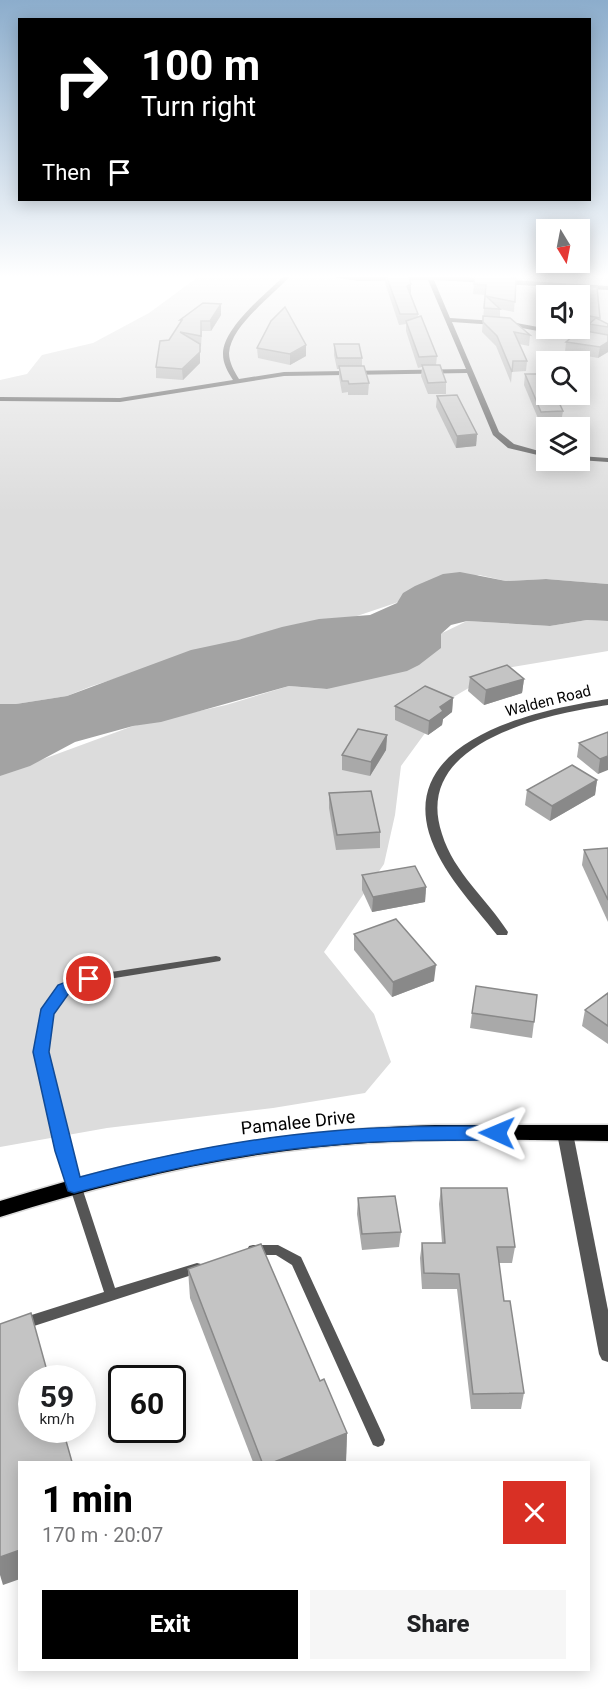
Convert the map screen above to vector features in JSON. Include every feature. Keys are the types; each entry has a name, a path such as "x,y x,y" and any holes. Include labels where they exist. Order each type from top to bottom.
{"main road":[{"name":"Pamalee Drive","path":"0,1209 74,1186 160,1164 256,1146 332,1138 428,1132 608,1134"}],"street":[{"path":"227,354 226,359 237,381"},
{"path":"462,354 500,439 511,446 536,452"},
{"path":"0,399 120,400 284,374 469,370"},
{"path":"590,459 608,460"},
{"name":"Walden Road","path":"502,932 459,878 438,840 431,813 435,787 454,758 485,735 521,721 608,702"},
{"path":"565,1133 608,1353"}],"lane":[{"path":"111,1295 74,1186 41,1052 46,1013 63,989 89,979 216,959"},
{"path":"239,1254 264,1249 278,1250 297,1262 378,1440"},
{"path":"0,1331 207,1264"}],"shaded area":[{"path":"47,354 536,354 536,405 590,405 590,354 608,354 608,584 546,579 506,581 479,575 354,617 238,640 67,696 16,704 0,704 0,380 27,374 42,355"},
{"path":"460,572 506,581 546,579 608,584 608,621 587,620 550,626 467,621 451,625 441,634 441,648 407,671 327,689 289,686 161,722 133,726 75,742 30,766 0,776 0,704 16,704 67,696 191,650 238,640 282,627 319,619 370,615 397,603 403,593 415,586 443,574"},
{"path":"587,620 608,621 608,651 501,669 450,699 401,766 395,815 384,864 324,952 374,1014 391,1062 365,1093 273,1108 107,1128 0,1147 0,775 133,726 226,705 289,686 327,689 467,621 550,626"}],"building":[{"path":"158,354 198,354 182,369 156,367"},
{"path":"336,354 361,354 362,358 337,358"},
{"path":"418,354 436,354 437,356 419,357"},
{"path":"504,354 524,354 527,361 513,361 512,372"},
{"path":"422,365 440,365 446,382 428,383"},
{"path":"339,366 364,366 369,383 349,384 348,381 342,381"},
{"path":"525,374 536,374 536,400"},
{"path":"457,395 477,434 457,436 437,396"},
{"path":"538,405 560,405 563,411 541,412"},
{"path":"507,665 524,679 486,690 470,677"},
{"path":"425,686 453,698 440,707 443,711 429,721 395,706"},
{"path":"358,729 387,735 371,762 342,755"},
{"path":"608,732 608,756 600,759 579,743"},
{"path":"572,765 597,780 552,806 527,790"},
{"path":"371,791 380,832 337,835 329,793"},
{"path":"608,848 608,900 584,850"},
{"path":"415,866 426,887 373,897 362,875"},
{"path":"396,919 436,965 393,982 354,934"},
{"path":"476,986 537,995 534,1022 472,1013"},
{"path":"608,993 608,1026 585,1010"},
{"path":"441,1188 507,1188 515,1247 497,1247 504,1301 510,1301 524,1393 473,1394 459,1274 424,1273 422,1243 445,1243"},
{"path":"395,1196 401,1232 362,1234 358,1198"},
{"path":"261,1244 320,1381 324,1379 347,1433 277,1461 262,1461 188,1269"},
{"path":"31,1313 45,1365 18,1365 18,1443 67,1443 72,1461 18,1461 18,1551 0,1557 0,1324"}],"route":[{"path":"89,979 63,989 46,1013 41,1052 74,1186 160,1164 256,1146 404,1133 497,1133"}]}
